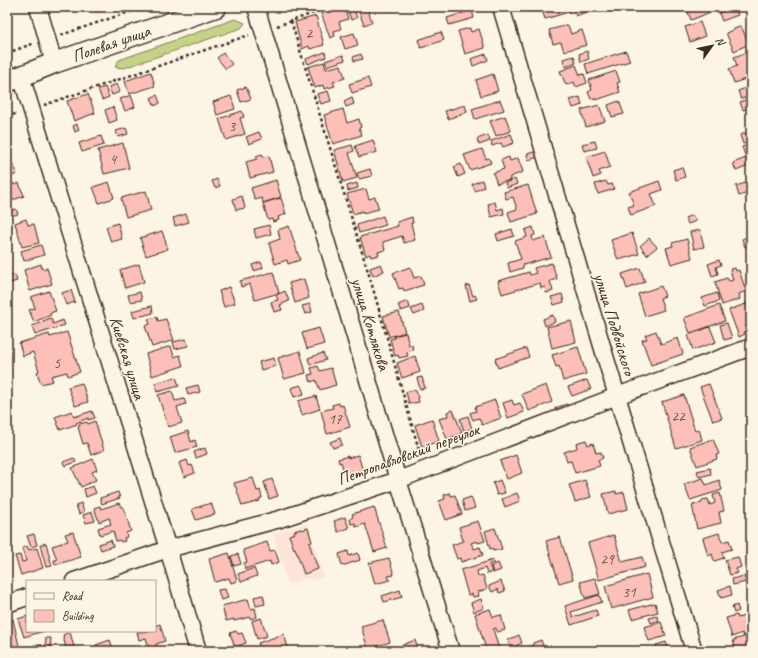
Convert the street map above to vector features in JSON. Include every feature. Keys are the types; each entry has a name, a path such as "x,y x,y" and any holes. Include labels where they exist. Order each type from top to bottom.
{"street":[{"path":"38,7 54,63"},
{"name":"Полевая улица","path":"14,79 54,63 216,7"},
{"name":"улица Котлякова","path":"256,7 451,651"},
{"name":"улица Подвойского","path":"501,7 694,651"},
{"name":"Киевская улица","path":"14,79 30,109 168,549 198,651"},
{"name":"Петропавловский переулок","path":"77,580 168,549 280,519 398,480 617,396 751,347"},
{"path":"7,604 26,597"}],"path":[{"path":"56,36 144,7"},
{"path":"7,117 330,7"},
{"path":"291,21 370,278 425,469"},
{"path":"7,53 35,43"}],"shaded area":[{"path":"90,7 122,7 94,16"},
{"path":"307,523 324,576 314,580 306,579 288,584 273,534"}],"green space":[{"path":"235,19 245,23 241,28 124,68 115,67 119,60"}],"building":[{"path":"338,7 344,7 348,19 339,22 341,29 334,31 335,36 330,38 321,13"},
{"path":"347,7 353,7 357,18 351,20"},
{"path":"357,7 377,7 368,10 372,22 364,25"},
{"path":"541,7 567,7 569,12 545,19"},
{"path":"572,7 590,7 591,10 576,16"},
{"path":"686,7 709,7 711,12 691,20"},
{"path":"734,7 738,15 722,21 719,13"},
{"path":"472,10 474,18 449,25 447,18"},
{"path":"316,16 324,45 310,49 309,46 302,49 295,22"},
{"path":"700,22 705,36 690,42 685,27"},
{"path":"568,25 571,34 582,30 587,45 564,51 561,42 553,44 549,30"},
{"path":"741,26 749,44 734,51 726,33"},
{"path":"470,28 471,32 479,29 485,48 465,54 458,31"},
{"path":"441,32 444,40 421,48 418,40"},
{"path":"354,33 358,45 345,49 341,37"},
{"path":"587,51 589,59 581,62 579,54"},
{"path":"626,51 630,61 588,74 585,64"},
{"path":"751,51 751,77 734,83 729,69 737,66 734,57"},
{"path":"325,52 326,57 308,64 306,59"},
{"path":"223,53 232,64 226,69 217,58"},
{"path":"361,54 363,59 354,61 353,57"},
{"path":"486,54 488,60 473,66 471,59"},
{"path":"343,55 345,60 327,66 325,61"},
{"path":"574,56 576,63 565,67 563,59"},
{"path":"324,62 326,69 341,65 345,78 333,82 335,86 324,89 323,85 315,88 308,67"},
{"path":"576,65 580,75 584,74 587,83 576,87 574,82 566,85 560,71"},
{"path":"616,71 620,82 617,83 620,92 596,100 595,98 591,99 588,92 592,90 589,80"},
{"path":"151,72 155,86 129,94 125,81"},
{"path":"493,74 498,91 481,96 476,80"},
{"path":"368,78 371,87 352,93 349,84"},
{"path":"117,84 120,92 112,95 109,87"},
{"path":"751,86 751,96 741,99 738,91"},
{"path":"105,87 109,97 102,100 98,89"},
{"path":"246,87 251,99 241,102 237,90"},
{"path":"328,91 331,101 321,104 317,94"},
{"path":"88,94 95,113 74,121 67,101"},
{"path":"131,95 135,107 125,111 120,99"},
{"path":"157,95 160,103 155,106 151,98"},
{"path":"231,96 235,109 217,115 213,102"},
{"path":"352,97 354,104 346,107 344,101"},
{"path":"580,97 582,105 573,108 570,100"},
{"path":"751,98 751,107 743,110 740,102"},
{"path":"500,100 504,110 475,119 472,109"},
{"path":"619,101 624,114 612,117 608,105"},
{"path":"465,105 467,112 448,119 445,111"},
{"path":"599,105 605,121 586,127 581,110"},
{"path":"113,107 117,120 109,123 105,110"},
{"path":"343,109 347,123 359,119 361,127 359,128 362,135 333,144 324,115"},
{"path":"242,111 244,117 240,118 245,134 226,140 219,119"},
{"path":"505,116 511,131 496,136 490,121"},
{"path":"77,124 79,130 75,132 73,126"},
{"path":"126,128 128,134 118,137 116,131"},
{"path":"751,131 751,141 743,144 740,135"},
{"path":"259,132 262,139 249,144 246,137"},
{"path":"511,134 514,143 503,147 501,143 492,146 491,141"},
{"path":"488,135 490,141 479,145 477,139"},
{"path":"101,136 104,145 82,152 79,143"},
{"path":"373,140 377,152 359,157 355,146"},
{"path":"595,141 597,148 584,151 582,144"},
{"path":"123,143 129,168 104,174 98,150"},
{"path":"751,144 751,153 745,155 742,147"},
{"path":"352,145 354,151 349,153 357,178 343,182 334,150"},
{"path":"482,149 486,159 489,158 491,163 470,170 464,155"},
{"path":"537,151 539,157 528,160 527,154"},
{"path":"605,151 610,167 599,171 601,175 593,178 586,157"},
{"path":"262,154 263,157 269,156 273,172 250,178 246,162 257,159 256,156"},
{"path":"751,156 751,165 736,171 733,163"},
{"path":"509,157 510,161 518,158 523,172 510,177 510,180 497,184 493,173 504,169 501,160"},
{"path":"461,164 465,174 458,177 454,167"},
{"path":"14,165 17,174 7,178 7,168"},
{"path":"682,167 685,177 676,180 673,170"},
{"path":"370,169 372,176 359,179 357,173"},
{"path":"217,179 220,186 215,188 212,181"},
{"path":"515,179 517,184 507,188 505,183"},
{"path":"276,180 281,197 263,203 262,198 255,200 251,188"},
{"path":"482,180 484,187 475,191 472,184"},
{"path":"12,181 14,185 19,183 24,196 7,202 7,183"},
{"path":"606,181 608,185 612,184 614,189 598,194 595,184"},
{"path":"659,181 662,190 651,194 656,206 631,215 628,207 634,205 629,192"},
{"path":"109,182 114,198 99,203 93,187"},
{"path":"749,182 751,192 739,196 736,186"},
{"path":"357,183 358,188 348,191 347,186"},
{"path":"528,185 537,214 511,222 508,212 517,209 513,197 506,199 504,192"},
{"path":"366,189 369,199 375,197 379,209 353,214 347,194"},
{"path":"146,191 151,210 126,217 121,198"},
{"path":"242,196 245,208 236,210 233,199"},
{"path":"281,198 286,214 278,217 279,220 273,222 272,219 268,220 263,203"},
{"path":"495,202 497,210 503,208 504,214 491,217 488,204"},
{"path":"16,209 18,214 7,217 7,211"},
{"path":"186,214 189,222 175,226 173,218"},
{"path":"692,215 696,221 688,224 685,218"},
{"path":"383,216 386,225 359,233 357,225"},
{"path":"412,217 413,223 411,223 415,240 404,243 402,236 383,242 385,250 378,252 379,255 371,257 370,254 366,256 360,237 398,226 397,222"},
{"path":"26,219 28,225 34,224 39,243 22,247 15,223"},
{"path":"118,223 122,239 111,242 106,227"},
{"path":"269,225 271,234 256,238 254,229"},
{"path":"289,226 300,260 288,264 287,260 275,264 269,243 280,239 278,230"},
{"path":"533,227 535,235 532,236 533,241 545,237 551,257 523,265 523,268 510,272 508,263 521,259 515,241 527,237 525,230"},
{"path":"512,229 514,236 498,241 496,234"},
{"path":"700,230 704,247 694,249 690,232"},
{"path":"162,231 168,249 146,256 140,238"},
{"path":"632,233 639,254 618,260 611,240"},
{"path":"751,235 751,245 745,247 742,239"},
{"path":"649,238 657,247 647,255 640,246"},
{"path":"687,239 692,258 671,264 666,248 673,246 672,243"},
{"path":"41,245 44,255 24,261 21,251"},
{"path":"7,259 11,270 7,271"},
{"path":"719,260 721,265 716,267 718,274 712,276 708,264"},
{"path":"261,262 263,268 254,271 252,265"},
{"path":"552,263 557,279 550,281 553,291 546,293 545,287 541,288 540,283 502,294 498,281 529,272 530,275 536,273 534,268"},
{"path":"41,264 42,269 47,268 52,284 30,291 24,270"},
{"path":"139,264 144,282 125,288 120,270"},
{"path":"381,264 384,271 373,276 370,268"},
{"path":"410,267 414,278 421,276 424,285 404,291 403,288 399,289 393,273"},
{"path":"640,268 645,282 627,289 622,274"},
{"path":"735,268 736,271 739,270 746,291 739,294 740,299 722,305 715,282 727,278 729,281 733,280 730,269"},
{"path":"273,272 279,293 255,300 250,284 241,287 240,281"},
{"path":"15,275 17,281 7,284 7,277"},
{"path":"304,279 309,298 295,303 289,283"},
{"path":"469,285 473,296 475,295 477,299 470,301 466,286"},
{"path":"661,286 665,296 660,298 664,310 645,316 638,294"},
{"path":"229,287 235,303 224,307 219,291"},
{"path":"71,290 75,302 66,305 62,293"},
{"path":"49,291 56,311 50,313 51,315 34,322 29,310 35,308 31,297"},
{"path":"285,291 289,301 280,305 282,310 274,312 271,302 278,300 276,295"},
{"path":"140,292 142,300 130,302 128,295"},
{"path":"717,293 719,301 705,306 702,298"},
{"path":"562,294 564,302 554,305 551,297"},
{"path":"408,301 410,308 401,311 398,305"},
{"path":"751,302 751,329 744,332 745,334 739,337 729,310"},
{"path":"310,304 312,312 305,314 302,306"},
{"path":"422,305 424,311 414,315 411,309"},
{"path":"719,305 725,321 690,333 684,318"},
{"path":"152,306 153,313 134,318 132,311"},
{"path":"399,312 405,332 389,337 383,316"},
{"path":"553,315 555,322 545,326 543,319"},
{"path":"157,317 158,321 166,319 174,340 152,347 145,326 150,324 148,319"},
{"path":"51,318 53,324 63,320 65,325 35,335 32,326"},
{"path":"571,321 576,342 552,348 547,327"},
{"path":"727,323 732,338 724,340 720,325"},
{"path":"710,327 716,342 693,350 688,335"},
{"path":"319,328 324,344 307,349 302,333"},
{"path":"656,331 661,344 678,338 683,354 651,365 642,340 647,339 645,335"},
{"path":"67,332 80,372 68,376 67,372 51,376 53,381 41,384 37,372 39,371 33,352 23,356 19,343 49,334 50,337"},
{"path":"406,333 409,345 412,345 413,350 407,352 408,356 399,358 398,355 395,356 390,339 395,338 394,336"},
{"path":"186,339 188,346 175,349 173,342"},
{"path":"7,345 11,355 7,357"},
{"path":"171,346 174,357 180,355 183,366 152,376 146,354"},
{"path":"578,347 586,374 563,381 559,366 556,367 552,355"},
{"path":"526,348 529,357 498,368 495,359"},
{"path":"300,351 306,373 284,379 278,358"},
{"path":"323,353 326,360 310,365 308,358"},
{"path":"415,356 420,372 402,378 397,363"},
{"path":"274,358 276,366 261,370 259,362"},
{"path":"318,366 320,371 331,368 336,385 320,390 316,380 311,382 308,375 313,374 311,368"},
{"path":"176,377 179,386 157,392 155,383"},
{"path":"422,377 425,388 420,389 417,378"},
{"path":"587,380 591,389 572,396 568,387"},
{"path":"82,383 88,402 75,406 68,387"},
{"path":"709,384 722,418 713,421 700,387"},
{"path":"198,385 200,392 188,395 186,388"},
{"path":"301,385 304,394 294,397 291,388"},
{"path":"546,385 552,402 529,411 522,394"},
{"path":"416,390 419,402 409,404 406,392"},
{"path":"172,391 175,401 184,399 186,404 177,407 182,423 168,427 158,395"},
{"path":"684,395 695,431 699,429 702,440 676,448 662,402"},
{"path":"316,396 320,409 302,415 298,401"},
{"path":"495,400 501,418 482,425 479,418 473,420 470,413 476,411 475,407"},
{"path":"512,400 514,405 520,403 524,412 508,418 503,403"},
{"path":"339,403 340,406 343,405 350,427 327,434 321,411 333,408 332,405"},
{"path":"567,404 569,409 557,414 555,408"},
{"path":"453,410 462,433 447,439 439,419 448,416 447,412"},
{"path":"72,411 74,417 92,411 95,418 88,420 88,418 60,430 55,417"},
{"path":"468,416 472,429 464,431 460,419"},
{"path":"432,419 439,441 422,447 415,425"},
{"path":"95,421 104,450 91,455 87,443 83,444 78,427 80,426 79,424 87,422 88,424"},
{"path":"188,431 191,442 195,440 197,447 175,453 170,437"},
{"path":"340,438 342,445 333,448 330,442"},
{"path":"713,439 719,454 716,455 717,459 697,466 690,447"},
{"path":"586,440 588,445 593,443 596,453 601,452 603,458 598,460 600,466 575,473 571,461 567,462 564,452 577,448 576,443"},
{"path":"205,448 207,454 196,458 194,452"},
{"path":"358,455 363,471 345,476 341,462 339,463 338,459"},
{"path":"516,455 522,473 507,479 500,461"},
{"path":"74,458 76,462 65,466 63,462"},
{"path":"93,459 97,470 92,472 96,480 81,487 72,468"},
{"path":"187,460 189,466 192,465 195,473 184,477 179,463"},
{"path":"710,468 711,474 699,477 697,471"},
{"path":"253,478 257,491 260,490 262,498 259,499 260,501 242,506 234,483"},
{"path":"703,478 706,485 719,480 722,490 690,500 684,484"},
{"path":"272,479 278,496 269,499 264,482"},
{"path":"500,480 505,493 497,495 493,483"},
{"path":"585,480 591,497 575,502 569,485"},
{"path":"93,486 96,493 86,497 84,489"},
{"path":"616,491 616,494 624,492 628,509 608,514 603,494"},
{"path":"118,492 120,498 102,504 100,498"},
{"path":"450,493 451,496 455,495 462,514 446,520 439,501 445,499 444,495"},
{"path":"517,493 520,501 505,507 502,499"},
{"path":"720,493 724,511 719,512 721,523 697,529 692,505 702,503 702,500 708,499 710,505 715,503 713,495"},
{"path":"471,497 475,508 465,511 462,500"},
{"path":"81,503 84,512 79,514 76,505"},
{"path":"119,503 121,507 123,507 131,531 126,533 127,537 124,538 125,541 121,542 120,540 116,541 113,531 100,535 98,528 111,524 109,518 99,522 94,508 100,506 101,509"},
{"path":"211,503 215,514 196,520 192,509"},
{"path":"374,507 387,548 374,552 365,524 356,527 355,523 351,524 350,519 353,517 352,514"},
{"path":"92,512 95,521 86,523 83,515"},
{"path":"345,517 349,528 338,532 334,521"},
{"path":"478,521 485,541 471,543 474,549 480,547 483,555 461,562 460,558 457,559 452,545 463,541 459,527"},
{"path":"308,528 312,542 309,543 318,569 304,574 289,535 295,533 294,531"},
{"path":"495,528 502,549 493,551 492,548 490,549 485,531"},
{"path":"73,532 81,557 55,565 54,560 57,560 52,546 68,541 65,534"},
{"path":"719,533 722,542 729,540 732,549 722,552 724,558 714,561 712,554 708,556 703,538"},
{"path":"34,534 37,545 31,547 27,536"},
{"path":"614,535 622,562 642,557 645,567 599,580 588,543"},
{"path":"560,537 573,579 559,583 546,541"},
{"path":"111,540 113,546 101,550 99,544"},
{"path":"267,542 270,551 275,550 279,562 271,565 270,561 245,569 244,563 247,562 243,550"},
{"path":"46,543 52,566 46,567 40,545"},
{"path":"27,546 29,550 37,548 43,568 21,575 15,556 20,555 22,562 26,561 22,548"},
{"path":"348,551 349,556 358,553 360,560 342,566 339,554"},
{"path":"229,553 237,581 231,583 229,578 215,582 209,559"},
{"path":"238,554 241,564 234,566 231,556"},
{"path":"738,557 741,567 736,569 738,573 730,575 725,560"},
{"path":"389,558 394,575 388,576 390,580 375,584 369,563"},
{"path":"493,560 494,563 489,564 492,572 487,574 485,568 477,571 478,576 483,575 487,589 478,592 479,596 473,597 472,594 468,595 461,570"},
{"path":"498,563 501,570 493,573 491,566"},
{"path":"254,568 257,576 241,582 238,574"},
{"path":"647,574 653,597 611,609 605,586"},
{"path":"744,576 746,582 733,585 732,579"},
{"path":"595,578 600,594 585,598 580,582"},
{"path":"501,581 505,591 499,593 498,589 492,592 489,586"},
{"path":"730,586 732,595 721,598 718,590"},
{"path":"225,589 228,598 221,600 218,590"},
{"path":"400,590 402,597 384,602 382,596"},
{"path":"263,595 265,604 256,606 254,597"},
{"path":"599,595 602,602 571,612 573,617 596,610 598,616 571,625 565,606"},
{"path":"248,599 251,609 255,608 257,617 251,619 250,617 234,621 234,619 226,621 222,606"},
{"path":"481,599 484,608 474,612 471,603"},
{"path":"655,603 658,612 632,619 629,610"},
{"path":"737,605 739,611 734,613 732,607"},
{"path":"490,609 493,617 501,615 505,630 497,632 496,628 493,629 499,649 488,651 488,649 486,649 475,614"},
{"path":"750,614 751,627 747,628 749,634 743,636 742,633 732,637 726,618 737,615 738,618"},
{"path":"26,616 26,632 41,632 24,637 18,619"},
{"path":"657,616 659,621 651,623 649,618"},
{"path":"261,618 267,636 257,639 252,621"},
{"path":"13,619 20,651 14,651 12,645 7,646 7,620"},
{"path":"383,620 390,642 368,649 361,626"},
{"path":"661,622 666,636 649,641 644,627"},
{"path":"160,624 165,641 156,644 158,649 150,651 146,638 139,640 137,632 156,632 156,626"},
{"path":"236,631 238,634 242,633 246,643 235,647 230,633"},
{"path":"70,632 74,647 66,649 63,635"},
{"path":"284,634 289,651 261,651 258,643"},
{"path":"519,635 522,643 511,648 508,640"},
{"path":"751,635 751,651 736,651 733,640"},
{"path":"46,638 51,638 50,651 33,651 34,645 42,645 42,649 45,649"},
{"path":"110,640 114,651 98,651 96,645"},
{"path":"415,640 418,650 402,651 400,646"},
{"path":"541,640 545,651 512,651 512,649 523,646 524,650 527,649 526,648 533,645 533,643"},
{"path":"666,642 669,651 658,651 656,645"}]}
